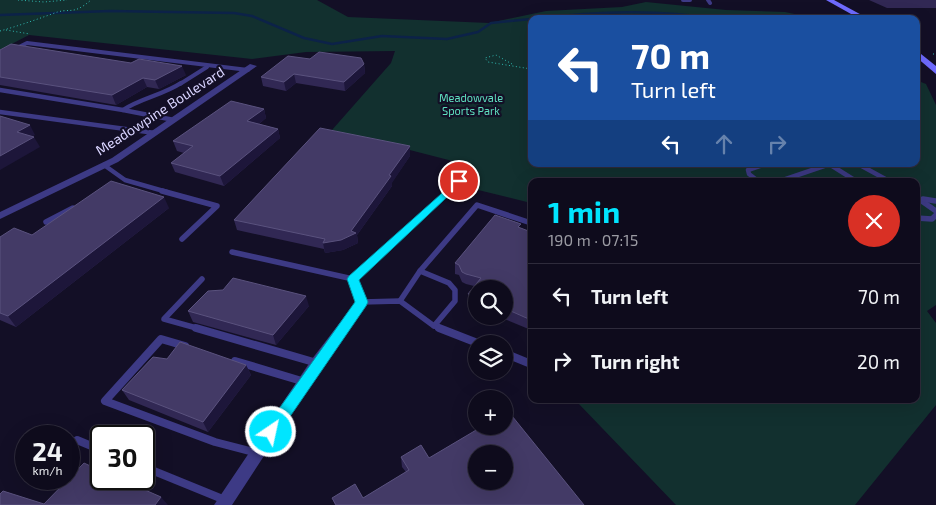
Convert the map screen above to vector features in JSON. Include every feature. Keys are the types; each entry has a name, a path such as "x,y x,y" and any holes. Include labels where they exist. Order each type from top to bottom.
{"main road":[{"path":"829,0 858,15"},
{"path":"920,56 936,71"}],"street":[{"name":"Meadowpine Boulevard","path":"0,216 104,165 250,68"},
{"path":"223,502 317,364 362,302"}],"lane":[{"path":"683,0 690,0"},
{"path":"7,53 27,43 207,67 250,68"},
{"path":"123,110 132,104 166,94 207,67"},
{"path":"0,90 174,120"},
{"path":"0,112 154,133"},
{"path":"104,165 125,180 217,206 182,239"},
{"path":"754,178 749,174 748,170 757,167"},
{"path":"789,178 820,167"},
{"path":"834,167 851,178"},
{"path":"863,167 884,178"},
{"path":"116,184 125,180"},
{"path":"353,279 459,181"},
{"path":"920,198 936,201"},
{"path":"920,200 936,211"},
{"path":"46,222 81,203"},
{"path":"400,301 420,271 477,205 528,222"},
{"path":"920,218 932,219 936,215"},
{"path":"232,252 353,279"},
{"path":"420,271 449,283 455,290 455,301 434,326"},
{"path":"202,279 164,319 317,364"},
{"path":"353,279 362,302 400,301 434,326 468,339"},
{"path":"189,347 161,339 105,401 215,442 257,453"},
{"path":"513,357 528,363"},
{"path":"225,358 305,382"},
{"path":"155,472 223,502"}],"path":[{"path":"18,0 67,0"},
{"path":"0,31 42,19 53,13 78,11 91,0"},
{"path":"5,30 32,34"},
{"path":"512,64 496,55 484,58 488,62 528,67"}],"green space":[{"name":"Meadowvale Sports Park","path":"0,0 317,0 348,17 489,23 546,11 622,7 646,2 726,10 785,12 800,15 528,15 528,167 920,167 920,82 926,84 936,105 936,305 927,311 936,323 936,405 855,505 676,505 578,403 920,403 920,178 528,178 528,202 470,188 472,166 332,130 391,63 395,51 306,52 252,59 29,35 0,50"}],"building":[{"path":"11,44 131,63 139,59 182,66 155,80 143,78 112,95 0,77 0,50"},
{"path":"319,52 361,58 364,64 344,82 294,74 284,82 261,77 288,56 310,59"},
{"path":"231,101 264,109 247,121 278,129 220,176 171,163 193,146 173,141"},
{"path":"0,116 30,125 17,132 34,137 0,156"},
{"path":"320,128 410,146 351,231 356,233 341,240 323,243 325,239 234,220"},
{"path":"111,181 164,197 8,316 0,313 0,237 14,228 32,235"},
{"path":"495,215 521,224 518,227 528,231 528,319 513,312 513,280 479,280 481,278 462,272 459,265 455,263"},
{"path":"233,278 306,296 273,335 188,311 208,291 223,290"},
{"path":"180,342 246,365 203,422 122,390 153,357 167,359"},
{"path":"513,417 584,505 336,505 332,498 355,484 363,498 409,470 401,457 421,445 429,458 468,435 513,435"},
{"path":"84,463 90,466 90,490 145,490 161,497 155,505 0,505 0,494 3,491 44,504 58,490 80,490 80,467"}],"waterway":[{"path":"0,15 110,11 234,13 252,16 304,38 332,44 382,36 447,39 478,32 491,23 528,19"},
{"path":"571,15 626,12 684,15"}],"route":[{"path":"271,432 362,302 353,279 459,181"}]}
